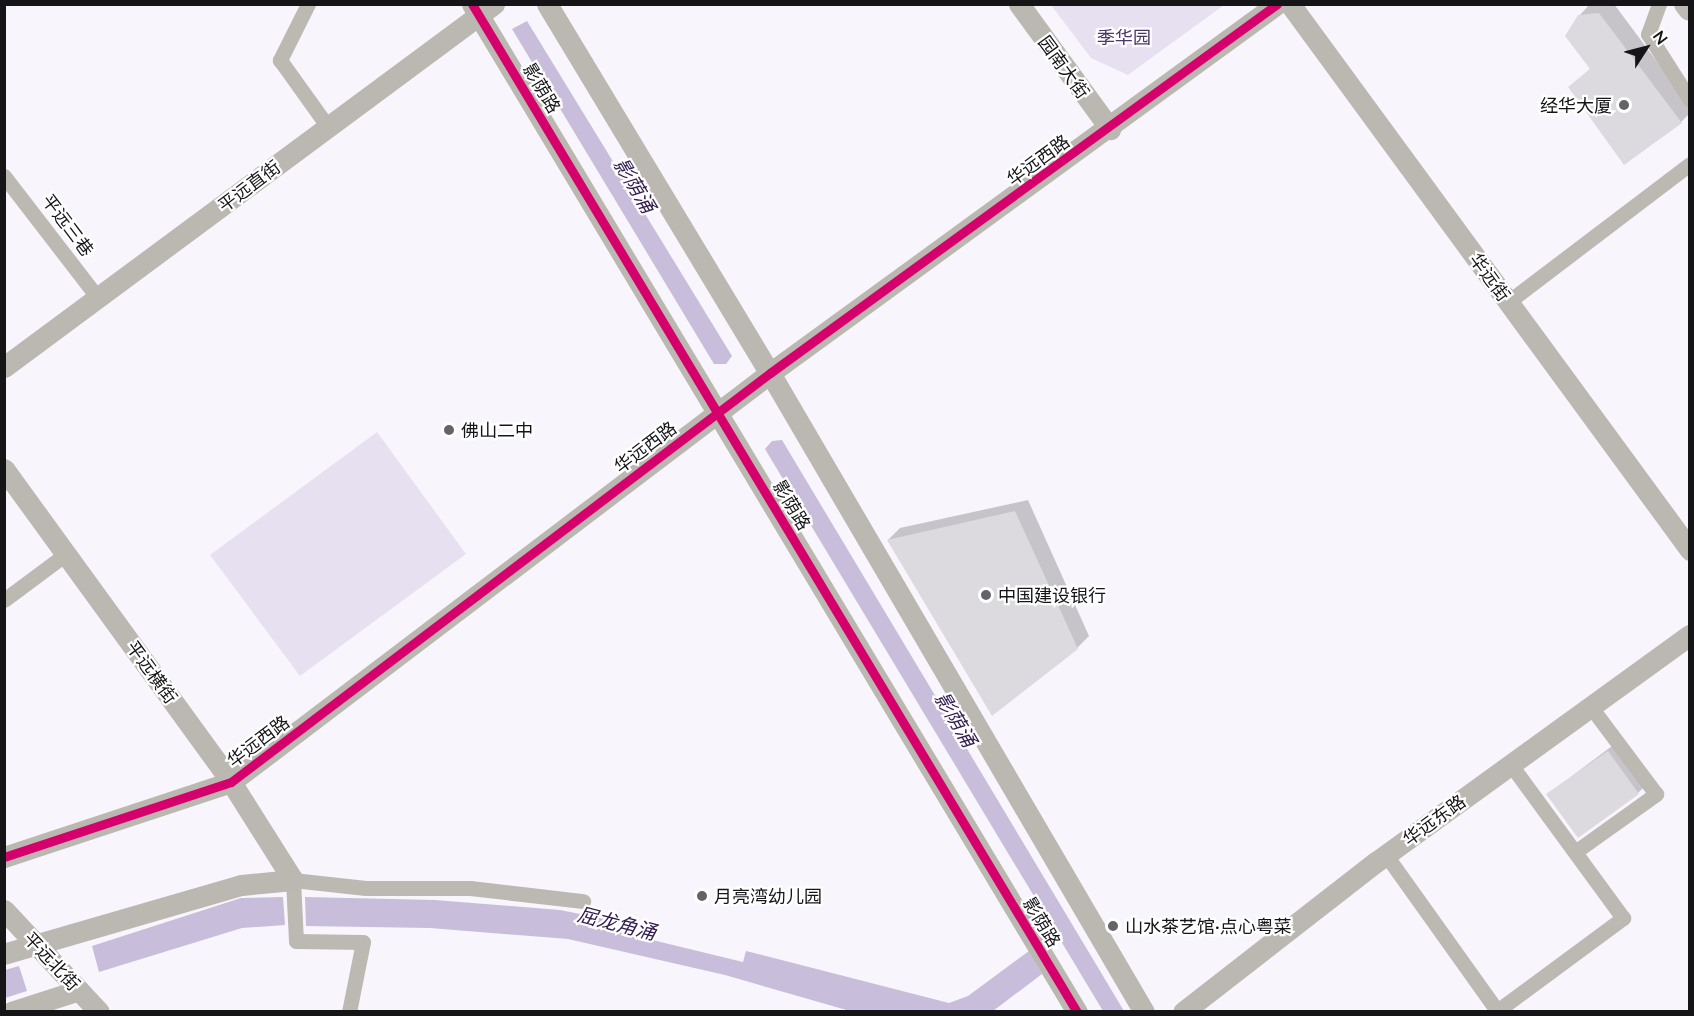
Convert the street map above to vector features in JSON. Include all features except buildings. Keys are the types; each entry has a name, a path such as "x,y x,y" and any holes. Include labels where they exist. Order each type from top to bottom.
{"main road":[{"path":"1686,4 1689,9"}],"street":[{"path":"308,4 280,60 328,127"},
{"path":"547,4 770,373 1144,1011"},
{"name":"园南大街","path":"1019,4 1110,129"},
{"name":"华远西路","path":"4,857 231,782 770,373 1110,129 1277,4"},
{"name":"华远街","path":"1290,4 1689,550"},
{"path":"1659,4 1648,34 1689,100"},
{"name":"平远直街","path":"4,367 328,127 484,8"},
{"name":"影荫路","path":"484,8 717,413 1077,1011"},
{"path":"1508,302 1689,164"},
{"name":"平远三巷","path":"6,175 98,298"},
{"name":"平远横街","path":"4,469 231,782 292,880"},
{"path":"4,600 66,554"},
{"name":"华远东路","path":"1183,1011 1386,855 1689,635"},
{"path":"1575,852 1656,794 1591,706"},
{"path":"1386,855 1497,1011 1623,918 1511,765"},
{"path":"292,880 296,941 363,942 349,1011"},
{"path":"4,954 241,885 292,880 366,888 470,888 583,901"},
{"name":"平远北街","path":"4,910 99,1011"},
{"path":"11,1011 79,990"}],"green space":[{"name":"季华园","path":"1051,5 1224,5 1128,75 1091,58"},
{"path":"377,432 466,554 300,676 210,555"}],"shaded area":[{"path":"527,21 732,356 726,364 714,364 512,29"},
{"path":"782,440 1124,1011 1103,1011 765,449 772,441"},
{"path":"283,897 285,925 242,928 99,972 92,946 241,898"},
{"path":"305,897 435,900 560,910 605,919 607,929 743,962 746,951 949,1003 968,996 1029,951 1042,974 993,1011 850,1011 725,975 568,939 430,928 306,926"},
{"path":"19,966 27,991 5,998 5,970"}],"cycle path":[{"path":"472,4 1077,1012"},
{"path":"4,857 231,782 770,373 1277,4"}],"place":[{"name":"经华大厦","path":"1624,105"},
{"name":"佛山二中","path":"449,430"},
{"name":"中国建设银行","path":"986,595"},
{"name":"月亮湾幼儿园","path":"702,896"},
{"name":"山水茶艺馆·点心粤菜","path":"1113,926"}],"water label":[{"name":"影荫涌","path":"635,185"},
{"name":"影荫涌","path":"956,719"},
{"name":"屈龙角涌","path":"617,923"}]}
